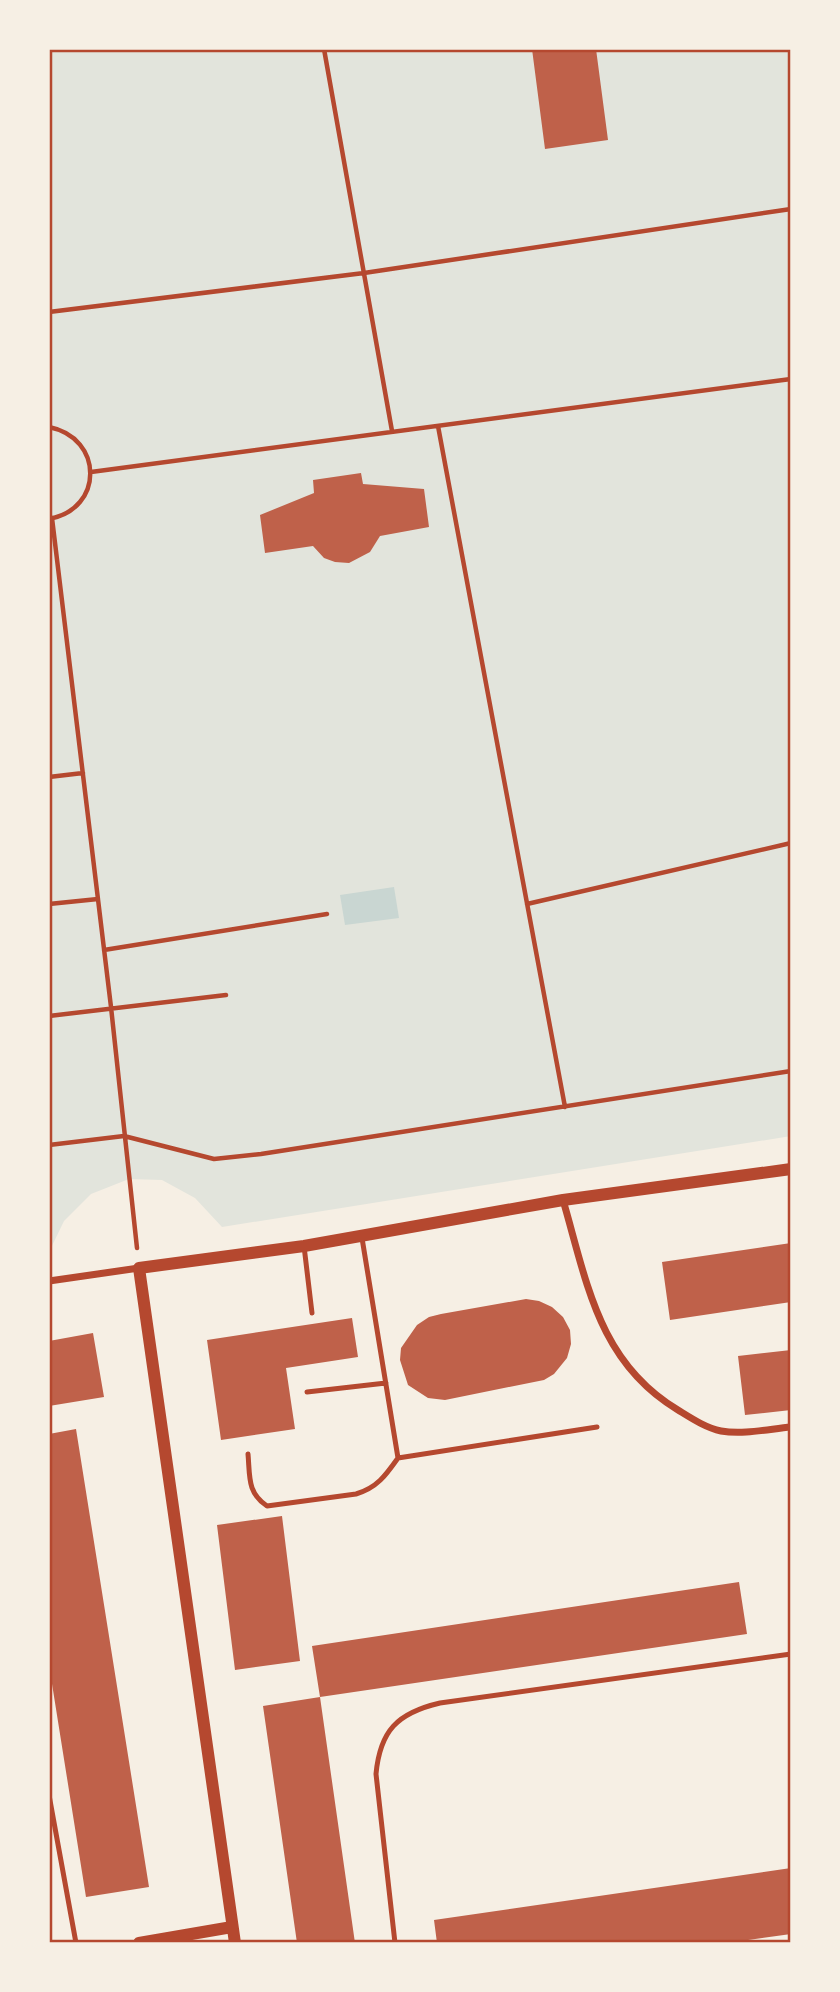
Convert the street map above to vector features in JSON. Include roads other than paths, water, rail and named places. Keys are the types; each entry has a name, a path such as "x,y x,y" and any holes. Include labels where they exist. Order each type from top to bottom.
{"street":[{"path":"49,1281 304,1246 562,1200 791,1169"},
{"path":"562,1200 600,1321 613,1348 654,1394 703,1424 721,1431 791,1427"},
{"path":"139,1268 234,1943"},
{"path":"139,1943 232,1927"}],"lane":[{"path":"248,1454 251,1487 256,1499 267,1506 370,1490 383,1479 398,1458 362,1235"},
{"path":"304,1246 312,1313"},
{"path":"307,1392 386,1383"},
{"path":"398,1458 597,1426"},
{"path":"395,1943 376,1774 384,1736 401,1719 421,1707 440,1703 791,1654"},
{"path":"49,1795 76,1943"}]}
